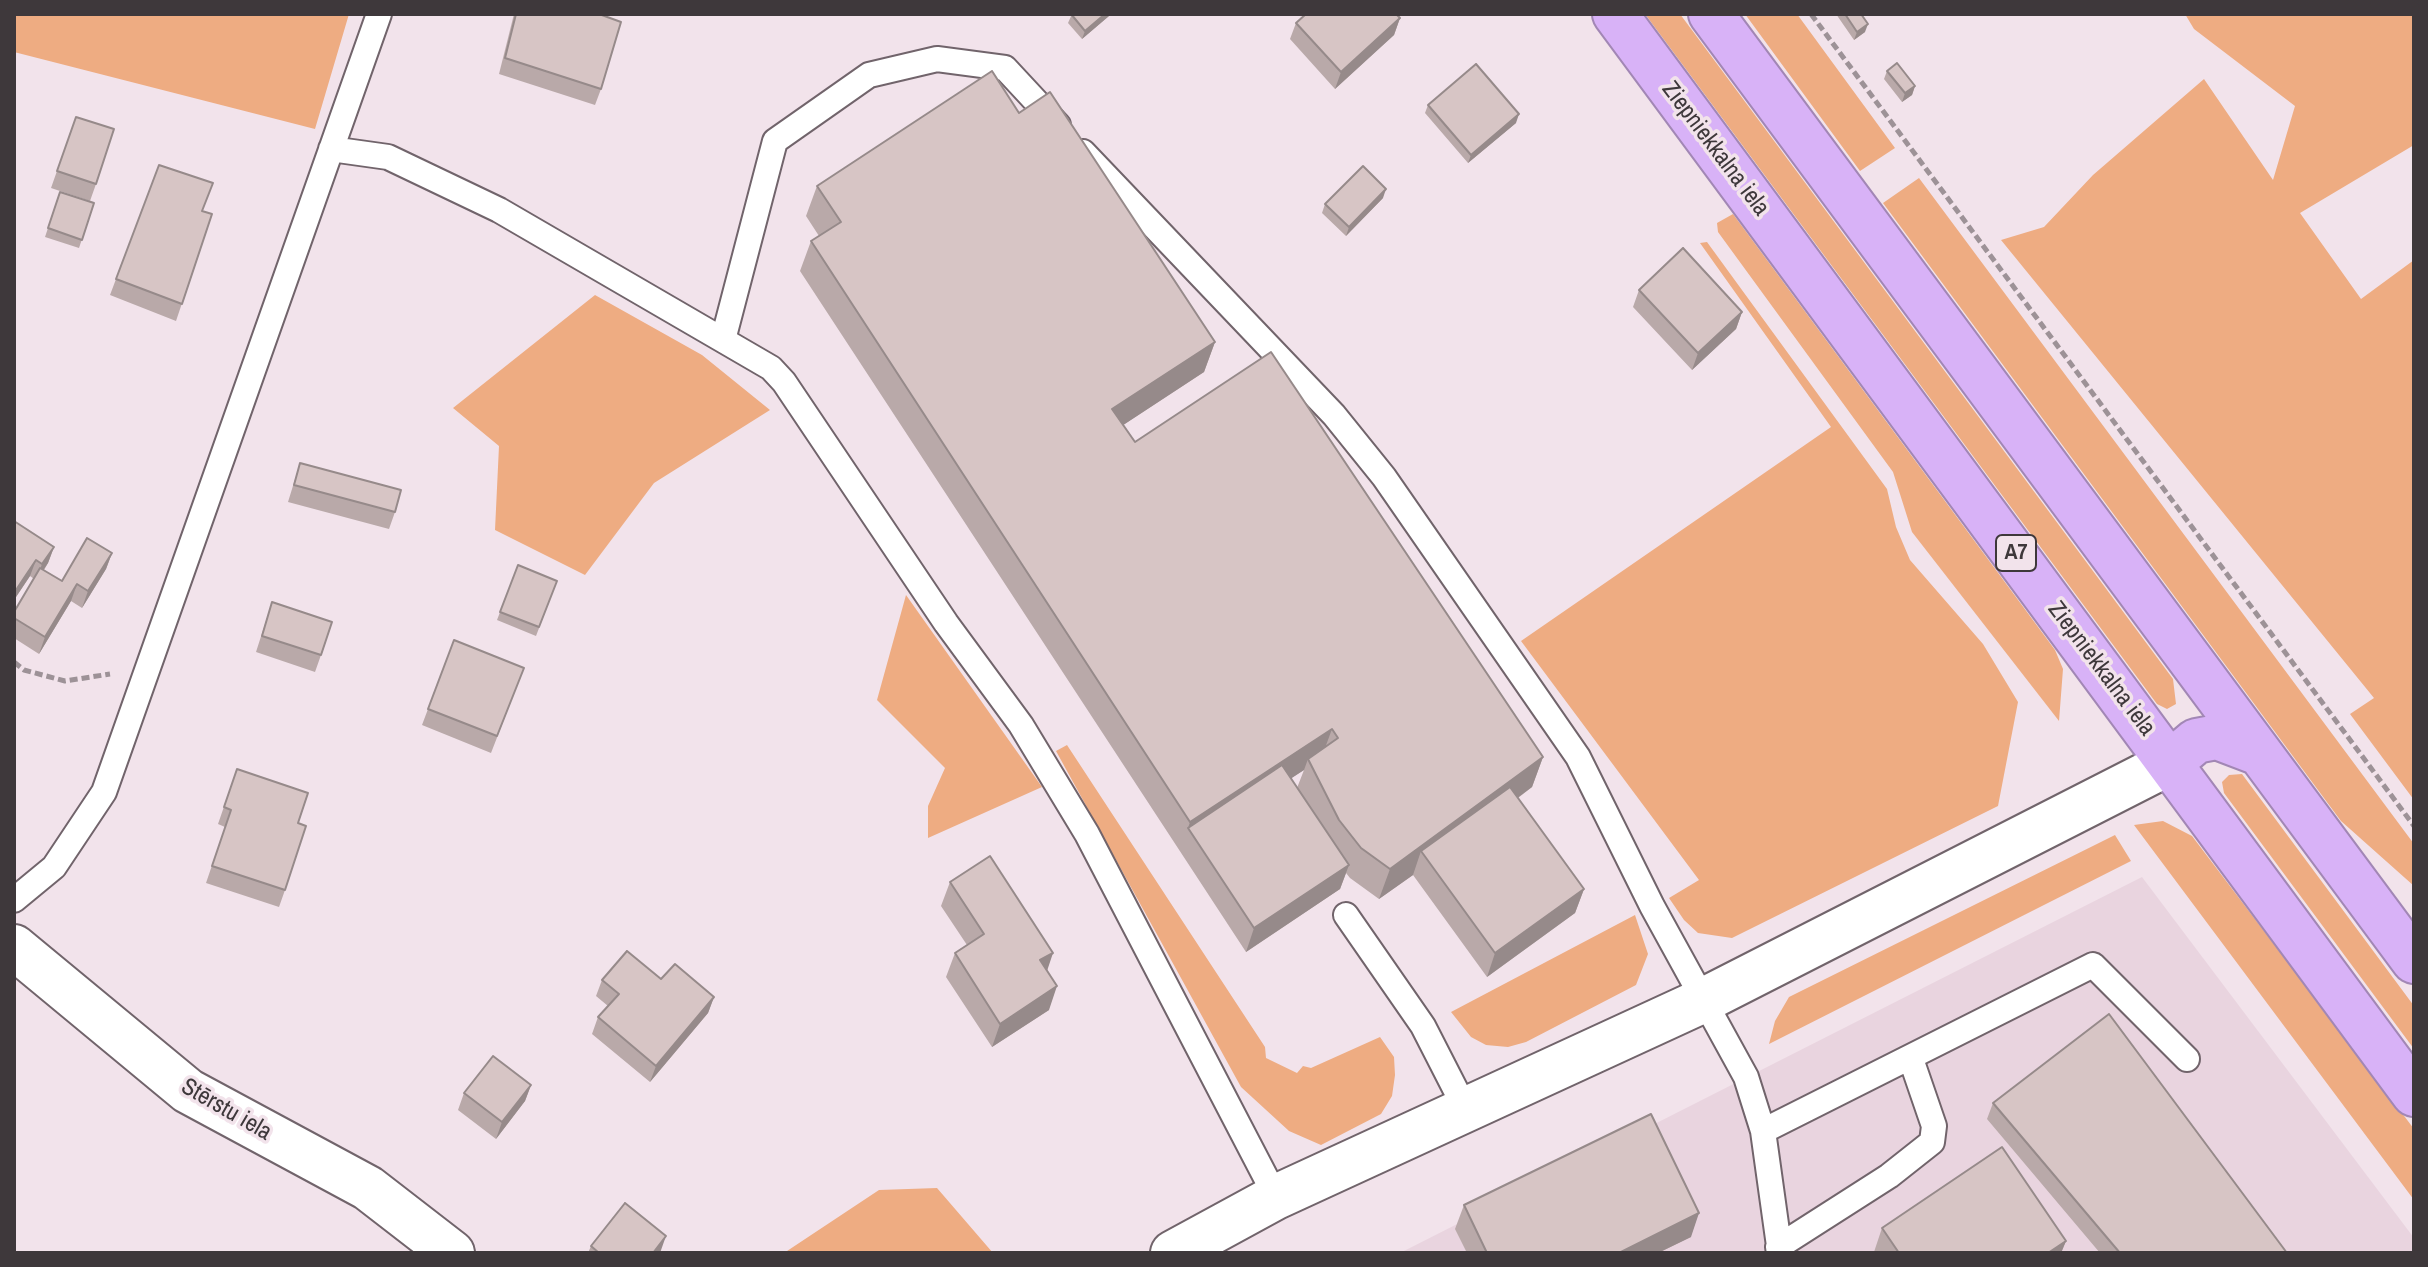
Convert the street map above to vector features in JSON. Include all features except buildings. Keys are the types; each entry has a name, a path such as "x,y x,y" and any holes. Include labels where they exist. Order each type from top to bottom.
{"highway":[{"name":"Ziepniekkalna iela","path":"1615,14 2414,1094"},
{"path":"1711,14 2414,961"},
{"path":"2171,762 2196,741 2217,737 2259,753"}],"street":[{"path":"1173,1253 1276,1197 1467,1112 1704,1000 2171,762"},
{"name":"Stērstu iela","path":"14,947 188,1091 368,1188 452,1253"}],"lane":[{"path":"14,900 54,867 104,792 151,667 379,14"},
{"path":"723,340 775,141 869,75 937,59 1005,68 1328,408 1384,477 1578,757 1746,1077 1763,1131 1779,1250 1898,1170 1932,1142 1934,1126 1911,1059"},
{"path":"331,149 388,157 499,210 771,368 784,382 946,623 1021,725 1087,834 1276,1197"},
{"path":"1346,915 1423,1026 1467,1112"},
{"path":"1763,1131 2093,965 2187,1059"}],"path":[{"path":"1811,14 2414,826"},
{"path":"14,662 24,670 65,681 151,667"}],"shaded area":[{"path":"14,14 349,14 315,129 14,52"},
{"path":"1645,14 1680,14 2173,679 2176,704 2167,709 2157,704"},
{"path":"1745,14 1797,14 1895,148 1860,171"},
{"path":"2185,14 2414,14 2414,145 2300,213 2361,299 2414,260 2414,800 2350,714 2374,698 2001,240 2044,227 2093,175 2204,79 2273,180 2295,106 2194,29"},
{"path":"1919,178 2414,844 2414,886 2341,821 1883,203"},
{"path":"1733,214 2055,650 2063,669 2059,721 1912,532 1893,472 1718,232 1717,223"},
{"path":"1707,242 1887,489 1896,527 1910,560 1983,644 2018,702 1998,806 1732,938 1698,933 1684,920 1669,898 1699,880 1521,641 1831,427 1700,243"},
{"path":"595,295 702,355 770,410 654,483 585,575 495,530 499,446 453,408"},
{"path":"906,595 1042,787 928,838 928,806 945,768 877,700"},
{"path":"1067,745 1265,1047 1266,1058 1297,1073 1303,1066 1311,1068 1380,1037 1394,1057 1395,1075 1392,1096 1381,1114 1321,1145 1289,1131 1241,1087 1056,751"},
{"path":"2242,774 2414,1006 2414,1049 2224,793 2222,782 2229,775"},
{"path":"2163,821 2192,836 2414,1129 2414,1200 2134,825"},
{"path":"2115,835 2131,861 1769,1044 1775,1021 1789,997"},
{"path":"2142,877 2414,1238 2414,1253 1400,1253"},
{"path":"1635,915 1648,954 1636,985 1526,1042 1508,1047 1486,1045 1471,1037 1451,1012"},
{"path":"937,1188 993,1253 784,1253 879,1190"}]}
